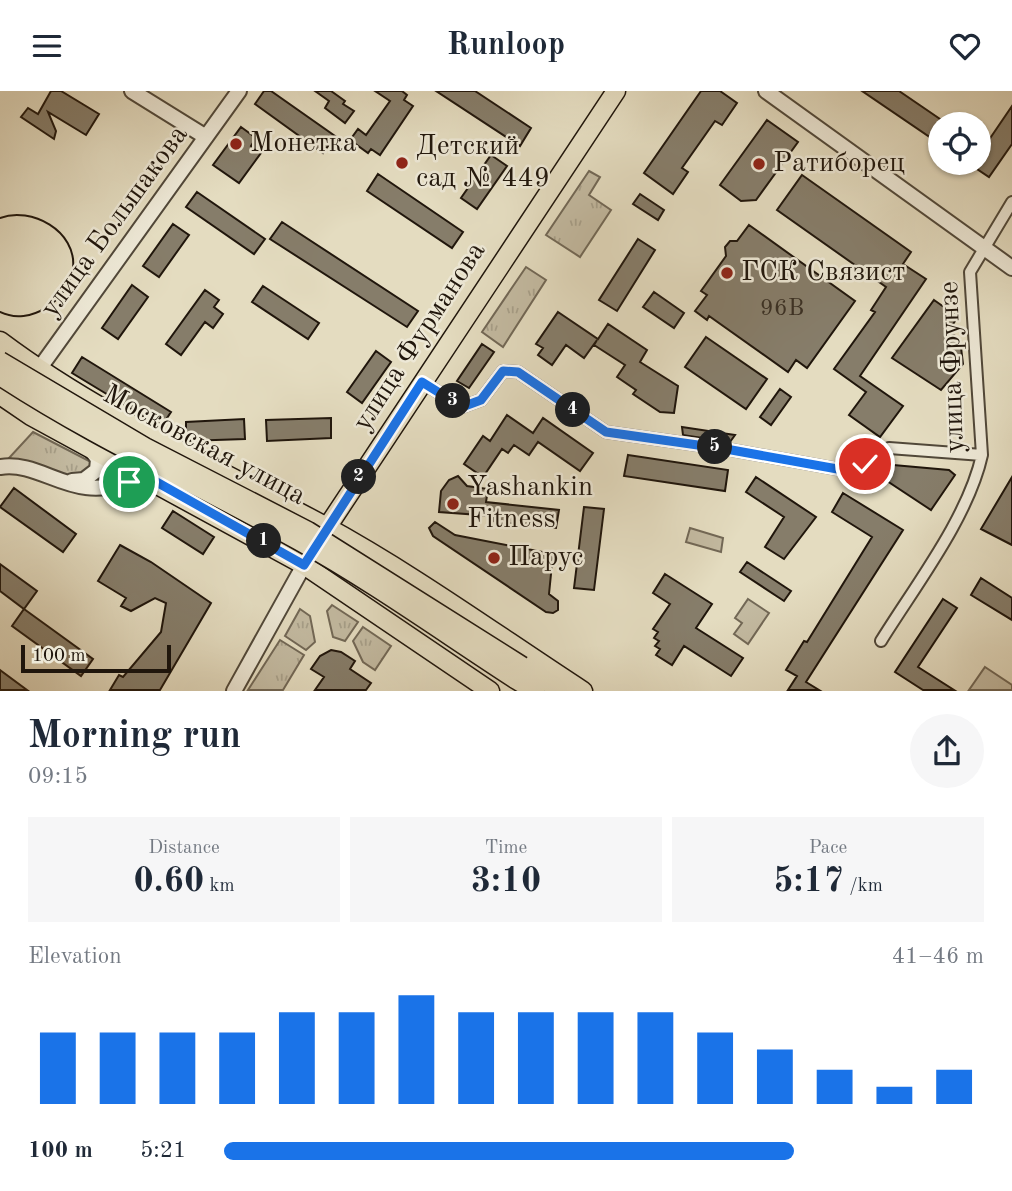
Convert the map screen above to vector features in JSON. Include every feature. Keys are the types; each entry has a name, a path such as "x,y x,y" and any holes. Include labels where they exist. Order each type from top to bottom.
{"main road":[{"name":"улица Фурманова","path":"304,565 616,91"},
{"path":"0,341 40,369 149,434 327,527 583,691"},
{"name":"Московская улица","path":"0,361 145,447 308,531 519,672 535,691"},
{"name":"Московская улица","path":"0,376 52,411 302,542 519,672 561,691"},
{"name":"Московская улица","path":"3,402 153,480 304,565 490,691"}],"street":[{"path":"132,91 206,137"},
{"name":"улица Большакова","path":"3,402 40,369 239,91"},
{"path":"766,91 1012,268"},
{"name":"улица Фрунзе","path":"881,641 953,523 979,470 982,455 970,272 1012,202"},
{"path":"422,382 462,407 481,400 503,371 518,372 606,432 726,449 843,470 865,464 889,449 982,455"},
{"path":"58,479 84,479 97,470 98,459 83,444"},
{"path":"0,467 22,467 92,488 153,480"},
{"name":"улица Фурманова","path":"234,691 304,565"}],"green space":[{"path":"589,171 600,177 589,195 611,210 580,257 546,235"},
{"path":"526,267 546,280 503,347 482,332"},
{"path":"33,432 93,463 90,469 75,478 9,458"},
{"path":"690,528 723,538 721,552 686,542"},
{"path":"748,599 769,613 748,644 734,634 742,623 735,618"},
{"path":"332,605 358,622 345,641 333,637 327,611"},
{"path":"300,609 310,616 315,642 306,650 285,636"},
{"path":"363,627 391,646 375,670 363,662 353,641"},
{"path":"280,640 304,655 283,690 248,690"},
{"path":"985,667 1012,685 1012,690 969,690"}],"building":[{"path":"51,91 61,91 99,114 86,135 48,112 56,131 54,139 21,117 28,108 38,114"},
{"path":"264,91 271,91 335,136 323,153 255,104"},
{"path":"315,91 331,91 345,101 343,104 354,111 345,123 325,108 329,101"},
{"path":"375,91 402,91 407,95 404,100 413,106 380,155 371,149 368,153 350,140 358,129 366,135 390,101"},
{"path":"436,91 475,91 531,128 520,146"},
{"path":"701,91 720,91 737,103 722,125 715,121 682,168 688,172 673,194 644,173"},
{"path":"862,91 899,91 930,112 928,136"},
{"path":"1012,106 1012,144 991,174 991,137"},
{"name":"Ратиборец","path":"767,120 798,142 756,200 741,201 720,185"},
{"path":"241,127 256,138 251,146 261,153 239,183 213,165"},
{"path":"491,155 507,166 477,209 461,198"},
{"path":"378,174 463,232 452,248 367,191"},
{"path":"802,175 911,252 903,264 926,279 860,376 903,406 880,437 849,415 866,392 834,369 875,312 871,310 886,287 777,210"},
{"path":"197,192 265,239 254,254 186,207"},
{"path":"640,194 664,210 658,220 633,204"},
{"path":"282,222 418,311 407,327 270,239"},
{"path":"173,224 189,235 159,277 143,266"},
{"path":"749,225 855,301 807,368 796,360 788,372 709,316 707,320 695,311 707,295 701,291 726,256 725,247 730,241 737,241"},
{"path":"638,239 655,250 617,311 599,300"},
{"path":"132,285 148,297 118,339 102,328"},
{"path":"263,286 319,323 308,339 252,302"},
{"path":"205,290 219,300 214,307 223,314 213,328 205,322 181,355 166,344"},
{"path":"654,292 684,313 674,328 643,307"},
{"path":"934,300 958,317 948,331 960,339 963,364 941,390 892,358"},
{"path":"558,312 598,339 608,324 647,350 640,362 678,386 674,413 660,412 633,394 636,390 617,377 625,365 594,345 597,340 584,358 566,345 552,365 538,355 543,348 536,344"},
{"path":"706,337 767,379 746,409 685,367"},
{"path":"482,344 494,352 469,388 457,381"},
{"path":"376,351 391,362 362,403 347,392"},
{"path":"82,357 171,412 161,427 72,373"},
{"path":"780,389 791,397 771,425 760,417"},
{"path":"507,415 533,433 543,418 593,453 580,471 538,442 529,455 514,445 508,453 502,449 483,477 464,464 483,436 490,441"},
{"path":"331,418 331,438 267,441 266,420"},
{"path":"244,419 245,439 186,441 186,422"},
{"path":"682,427 735,435 730,442 689,436 683,435"},
{"path":"628,455 728,470 725,491 624,476"},
{"path":"882,464 949,470 955,475 931,510 875,473"},
{"path":"458,476 467,486 488,489 486,502 559,510 556,528 493,521 493,516 439,512 441,491 449,480"},
{"path":"756,477 816,517 784,559 765,547 784,517 746,492"},
{"path":"1012,477 1012,545 981,529"},
{"path":"14,488 76,534 63,552 0,507"},
{"path":"843,493 903,530 806,682 819,690 788,690 797,676 786,670 804,641 807,642 872,537 832,512"},
{"path":"584,507 604,509 594,590 574,588"},
{"path":"173,511 214,537 203,554 162,528"},
{"path":"435,522 455,535 553,554 549,594 558,601 558,610 553,613 546,612 433,536 429,528"},
{"path":"120,545 151,562 211,603 160,690 110,690 119,675 123,677 161,632 166,603 155,598 131,611 121,606 126,598 98,581"},
{"path":"747,562 791,591 784,601 740,572"},
{"path":"0,564 37,591 24,609 0,591"},
{"path":"665,574 712,604 696,628 743,658 731,676 684,646 672,665 656,655 660,649 655,646 659,641 654,638 658,632 653,629 670,604 653,593"},
{"path":"981,578 1012,598 1012,620 971,595"},
{"path":"943,599 957,608 918,667 954,690 923,690 895,672"},
{"path":"24,609 93,659 81,676 12,626"},
{"path":"331,650 341,652 355,661 350,669 371,683 366,690 315,690 324,677 311,669 320,656"},
{"path":"0,670 27,690 0,690"}],"tram line":[{"path":"0,218 25,216 50,225 68,243 73,268 64,290 46,308 24,316 0,312"}],"place":[{"name":"Монетка","path":"236,144"},
{"name":"Детский сад № 449","path":"402,163"},
{"name":"Ратиборец","path":"759,164"},
{"name":"ГСК Связист","path":"727,273"},
{"name":"Yashankin Fitness","path":"453,504"},
{"name":"Парус","path":"494,558"}],"route":[{"path":"129,482 153,480 304,565 422,382 462,407 481,400 503,371 518,372 606,432 726,449 843,470 865,464"}]}
